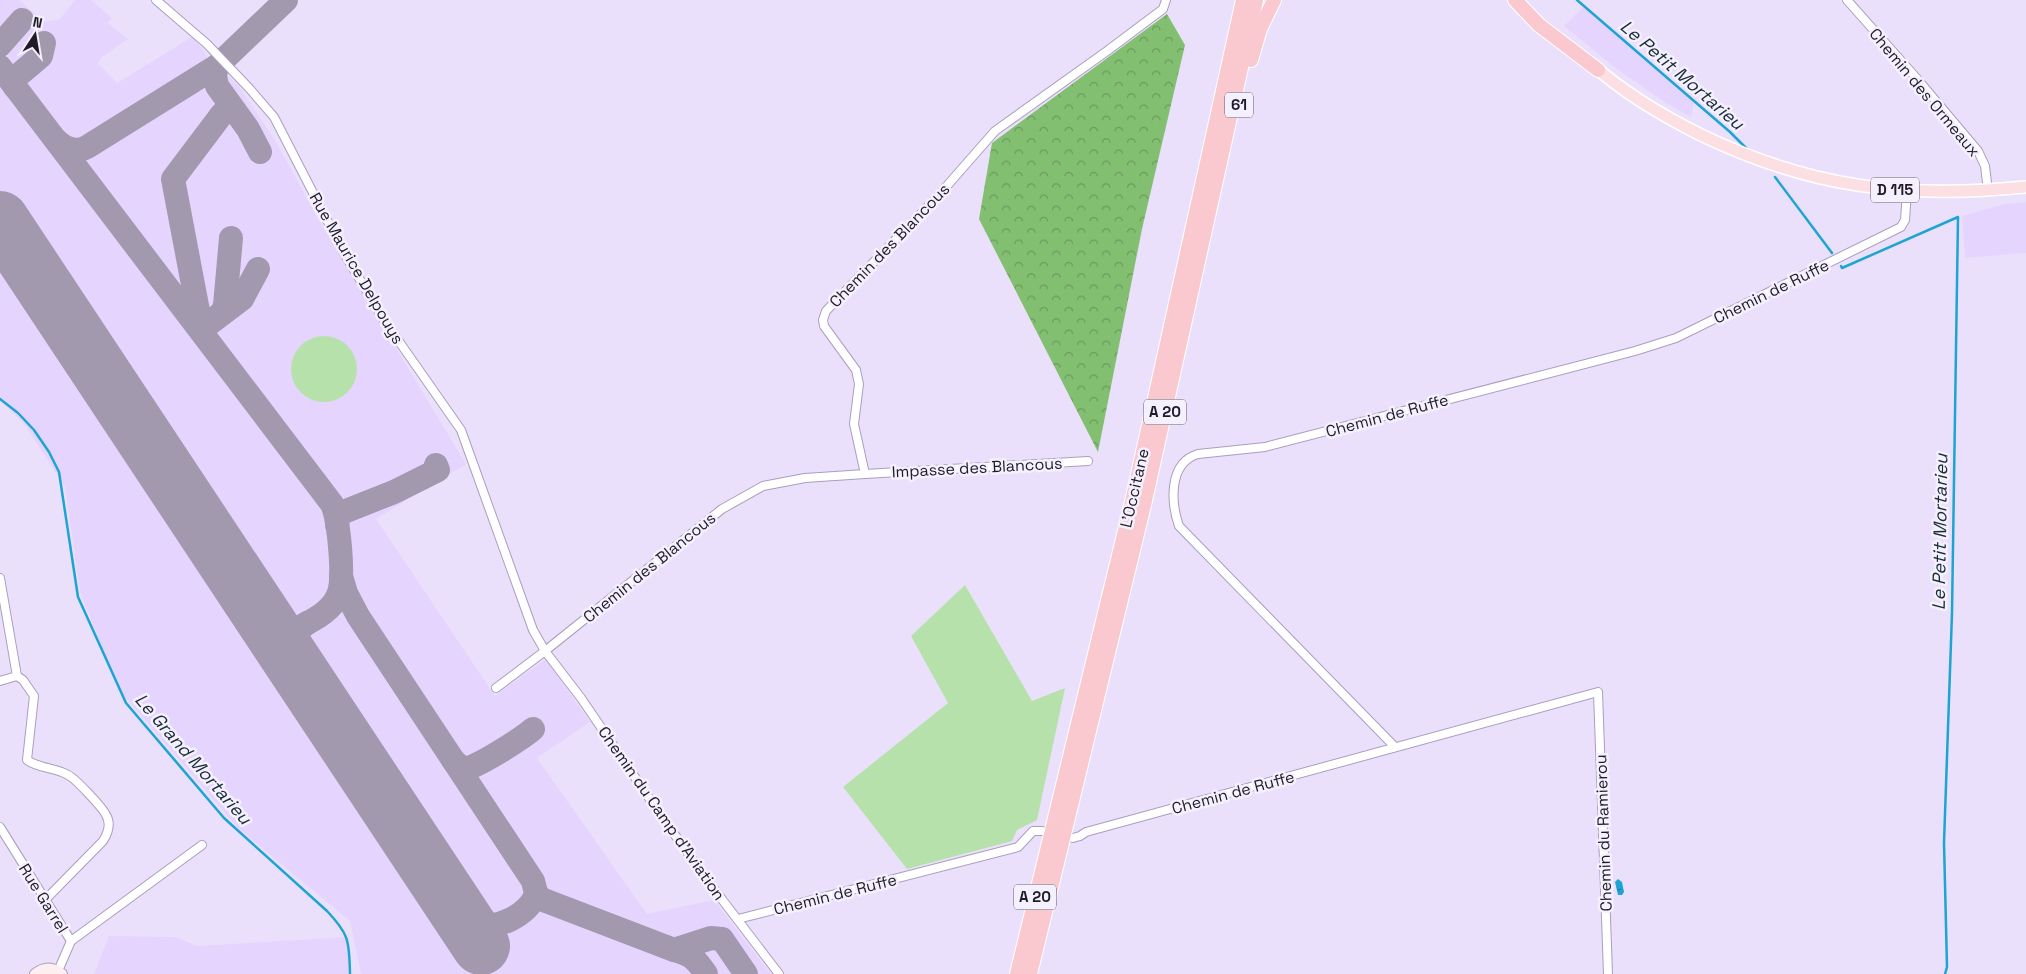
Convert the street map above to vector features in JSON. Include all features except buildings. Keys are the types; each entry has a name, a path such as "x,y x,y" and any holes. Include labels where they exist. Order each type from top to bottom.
{"highway":[{"name":"61","path":"1207,162 1234,0"},
{"name":"L'Occitane","path":"1017,974 1132,502 1243,0"},
{"name":"L'Occitane","path":"1030,974 1144,505 1256,0"},
{"name":"61","path":"1214,194 1252,59 1266,16 1276,0"},
{"path":"1515,0 1539,25 1598,70"}],"main road":[{"name":"D 115","path":"1523,0 1598,70 1645,105 1679,124 1743,154 1799,173 1835,182 1907,191 1952,193 2026,187"},
{"path":"35,974 46,968 60,972"}],"street":[{"name":"Rue Maurice Delpouys","path":"156,0 207,44 274,117 344,253 384,320 461,430 534,630 545,651"},
{"name":"Chemin des Blancous","path":"496,688 722,509 763,486 805,478 865,474 854,424 859,384 856,370 824,326 823,320 826,310 938,196 995,131 1107,52 1163,9 1166,0"},
{"name":"Chemin des Ormeaux","path":"1847,0 1978,151 1985,166 1988,191"},
{"name":"Chemin de Ruffe","path":"1395,746 1179,526 1174,511 1173,498 1178,471 1183,463 1190,456 1265,447 1635,351 1676,338 1901,227 1905,220 1907,191"},
{"name":"Impasse des Blancous","path":"865,474 1088,461"},
{"path":"0,578 17,676 23,680 34,696 27,760 34,765 69,775 106,815 109,824 108,834 103,840 45,900"},
{"name":"Chemin du Camp d'Aviation","path":"545,651 586,705 705,877 779,974"},
{"path":"0,681 17,676"},
{"name":"Chemin de Ruffe","path":"1073,838 1095,829 1299,775 1395,746 1598,692"},
{"name":"Chemin du Ramierou","path":"1598,692 1608,974"},
{"name":"Rue Garrel","path":"0,827 71,941 60,972"},
{"name":"Chemin de Ruffe","path":"738,918 1001,852 1018,847 1033,831 1042,831"},
{"path":"71,941 202,845"}],"shaded area":[{"path":"0,0 19,0 45,22 60,19 75,0 91,0 112,18 108,23 128,39 101,58 98,63 117,83 192,37 207,57 238,85 275,140 316,215 466,464 376,519 495,696 546,659 590,722 537,758 647,914 714,900 771,974 361,974 350,921 238,828 119,690 80,592 65,487 25,425 0,400"},
{"path":"1584,6 1694,101 1691,117 1666,103 1618,70 1564,26"},
{"path":"2026,202 2026,253 1965,258 1962,216 2005,204"},
{"path":"109,936 176,937 197,946 347,937 348,974 94,974"}],"green space":[{"path":"1167,14 1185,45 1142,229 1098,452 979,219 992,143"},
{"path":"317,336 331,336 343,341 352,350 357,362 355,382 348,393 331,402 317,402 305,397 296,388 291,376 291,362 296,350 305,341"},
{"path":"965,585 1032,701 1065,688 1037,820 1017,830 1012,841 907,869 843,787 948,703 911,636"}],"water":[{"path":"1618,879 1622,882 1624,892 1622,895 1618,895 1615,882"}],"waterway":[{"name":"Le Petit Mortarieu","path":"1577,0 1730,132 1747,149"},
{"name":"Le Petit Mortarieu","path":"1775,177 1832,253"},
{"name":"Le Petit Mortarieu","path":"1841,266 1842,268 1958,217 1952,613 1944,843 1947,967 1945,974"},
{"name":"Le Grand Mortarieu","path":"0,399 18,413 34,430 49,452 59,472 78,597 126,703 224,818 335,919 347,940 350,974"}],"taxiway":[{"path":"56,140 63,146 75,150 87,147 217,66 286,0"},
{"path":"0,45 22,20"},
{"path":"15,87 15,78 41,56 44,43"},
{"path":"217,66 215,76 217,86 248,129 260,152"},
{"path":"0,67 332,504 339,536 341,564 340,587 332,605 319,616 300,627 288,630 279,629 271,625 264,618 246,591"},
{"path":"203,324 203,318 198,311 173,179 222,114"},
{"path":"216,318 223,311 225,305 231,238"},
{"path":"201,330 242,299 258,269"},
{"path":"337,525 341,513 394,492 438,470 436,465"},
{"path":"341,576 346,593 358,616 533,881 536,893 533,901 527,908 510,920 491,925 482,925 474,923 465,917 445,891"},
{"path":"297,668 294,643 298,633 307,623"},
{"path":"453,760 463,767 472,767 533,729"},
{"path":"536,893 541,899 674,950 711,938 722,939 746,974"},
{"path":"674,950 693,958 706,974"}],"runway":[{"path":"0,220 481,946"}]}
